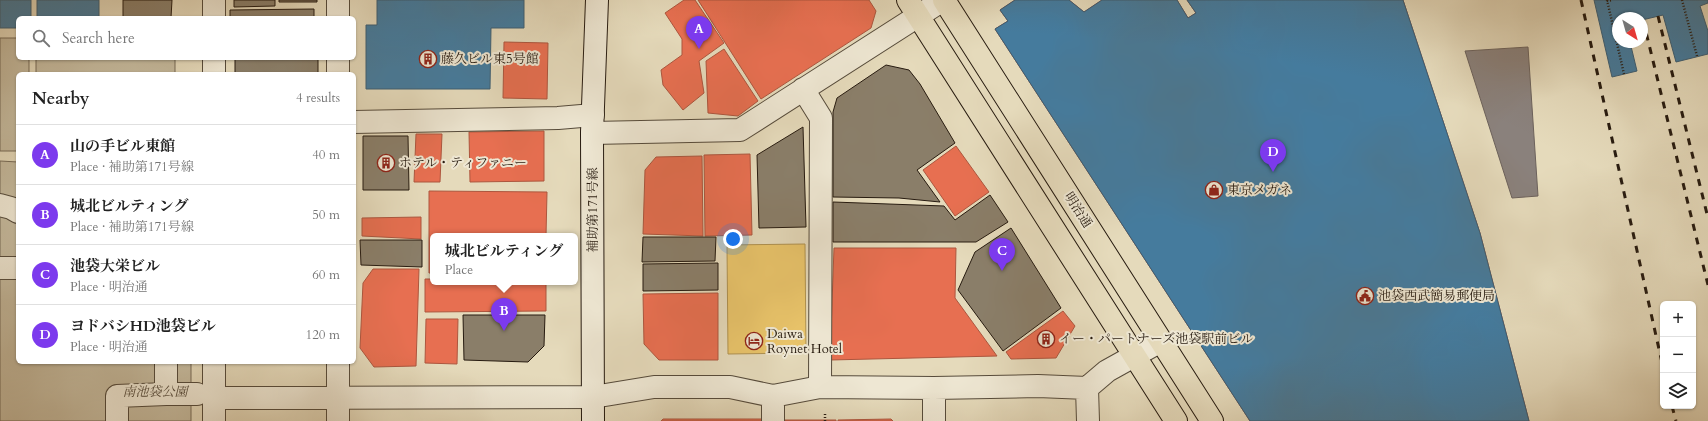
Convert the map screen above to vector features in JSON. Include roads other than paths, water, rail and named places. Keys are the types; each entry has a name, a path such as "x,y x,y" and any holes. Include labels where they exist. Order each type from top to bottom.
{"main road":[{"name":"明治通","path":"943,0 1212,421"},
{"path":"913,8 1176,421"}],"street":[{"path":"214,0 214,16"},
{"path":"338,0 338,16"},
{"name":"補助第171号線","path":"593,421 593,124 597,0"},
{"path":"356,122 558,118 593,124 740,130 803,90 913,8 943,0"},
{"path":"214,60 214,72"},
{"path":"338,60 338,72"},
{"path":"803,90 821,118 820,387"},
{"path":"0,206 11,208 16,211"},
{"path":"0,268 16,268"},
{"path":"117,421 117,396 166,394 206,396 338,397 593,397 654,386 730,387 773,396 820,387 934,388 1038,386 1087,388 1107,371 1160,341"},
{"path":"166,364 166,394"},
{"path":"214,364 206,396 214,421"},
{"path":"338,364 338,421"},
{"path":"934,388 934,421"},
{"path":"1087,388 1088,421"},
{"path":"773,396 773,421"}],"railway":[{"path":"1581,0 1660,354"},
{"path":"1658,16 1708,218"},
{"path":"1648,40 1708,285"},
{"path":"1673,409 1676,421"}],"place":[{"name":"山の手ビル東館","path":"699,49"},
{"name":"藤久ビル東5号館","path":"428,59"},
{"name":"ホテル・ティファニー","path":"386,163"},
{"name":"ヨドバシHD池袋ビル","path":"1273,172"},
{"name":"東京メガネ","path":"1214,190"},
{"name":"池袋大栄ビル","path":"1002,271"},
{"name":"池袋西武簡易郵便局","path":"1365,296"},
{"name":"城北ビルティング","path":"504,331"},
{"name":"イー・パートナーズ池袋駅前ビル","path":"1046,339"},
{"name":"Daiwa Roynet Hotel","path":"754,341"}],"park label":[{"name":"南池袋公園","path":"155,392"}]}
